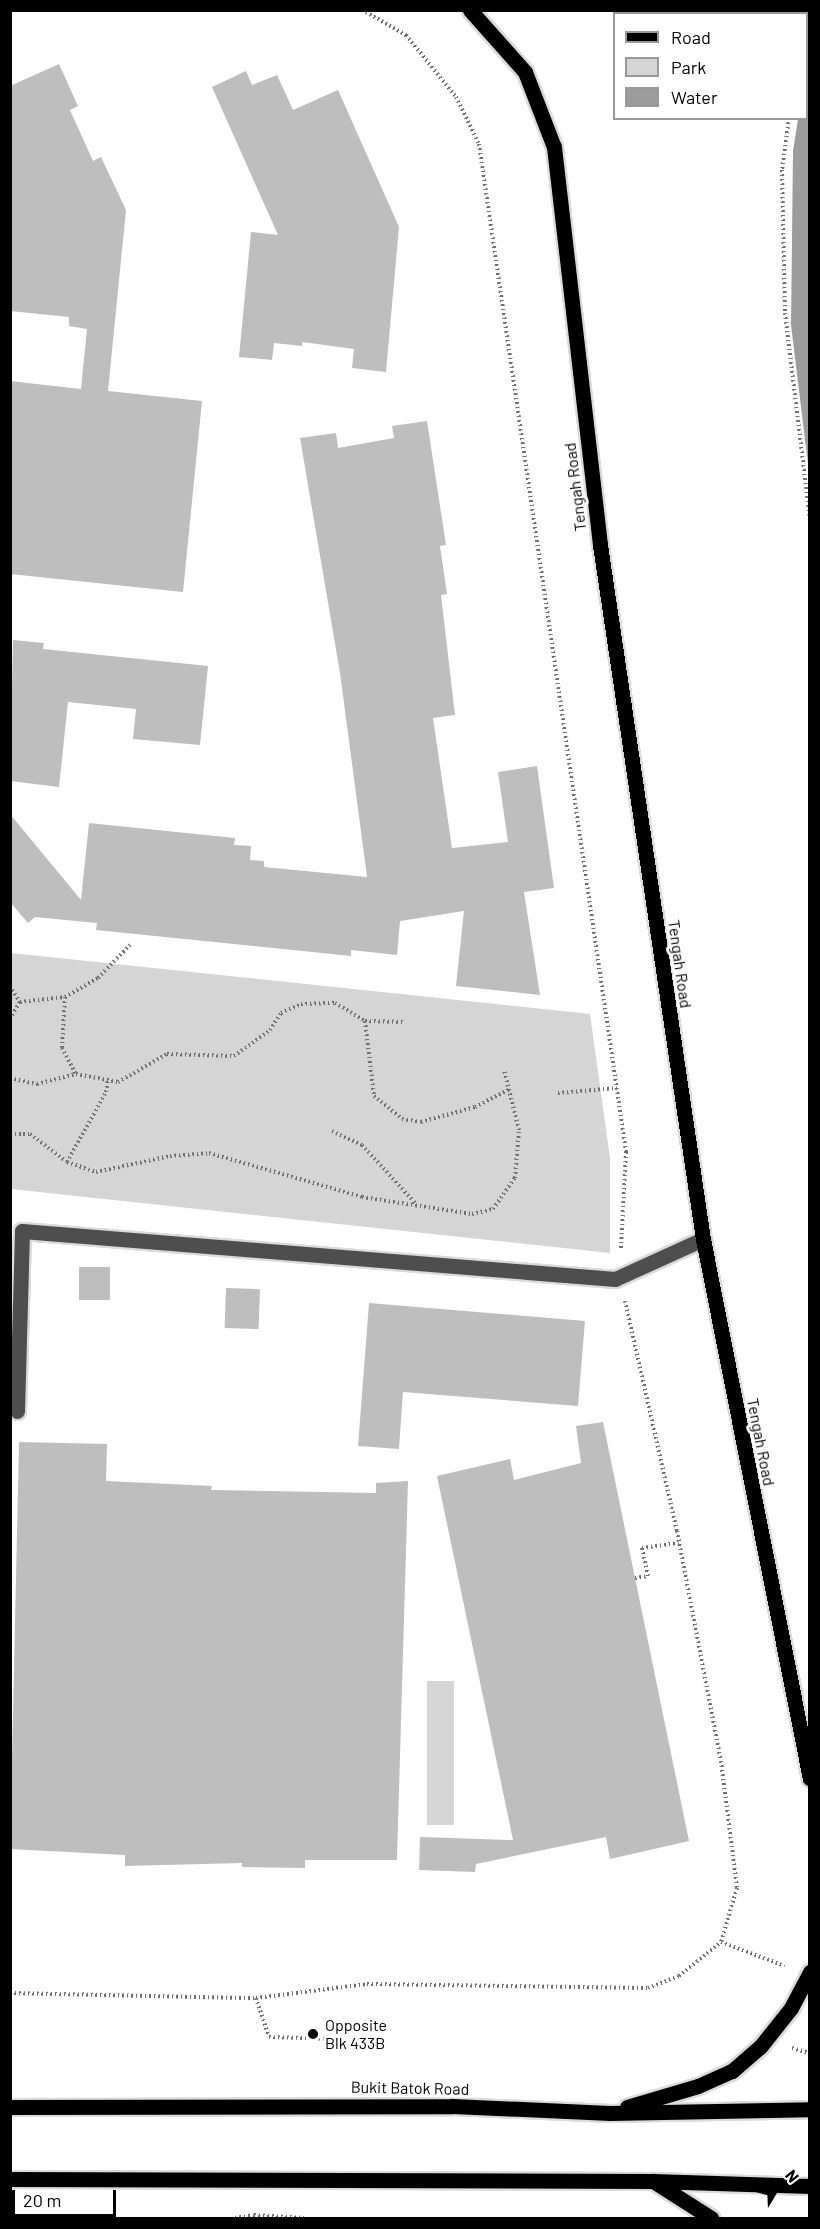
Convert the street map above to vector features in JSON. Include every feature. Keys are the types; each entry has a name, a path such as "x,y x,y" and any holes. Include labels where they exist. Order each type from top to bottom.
{"main road":[{"name":"Tengah Road","path":"470,10 525,72 554,147 600,545 703,1239 810,1779"},
{"path":"610,2113 724,2075 760,2047 791,2008 810,1972"},
{"name":"Bukit Batok Road","path":"10,2107 452,2106 610,2113 810,2109"},
{"path":"10,2179 653,2181 810,2186"},
{"path":"653,2181 711,2218"}],"lane":[{"path":"17,1411 22,1231 622,1279 703,1239"}],"path":[{"path":"10,1993 256,1998 367,1984 648,1988 679,1976 721,1942 737,1888 720,1761 679,1543 622,1279 621,1239 626,1152 479,144 456,98 406,35 362,10"},
{"path":"789,120 782,170 785,313 810,521"},
{"path":"20,1002 65,997 98,978 130,945"},
{"path":"10,986 20,1002"},
{"path":"65,997 62,1048 76,1074"},
{"path":"10,1019 20,1002"},
{"path":"10,1078 37,1084 76,1074 118,1082 167,1054 234,1056 270,1030 281,1013 301,1004 335,1004 364,1021 405,1022"},
{"path":"364,1021 374,1096 402,1119 421,1122 474,1107 509,1090"},
{"path":"10,1134 30,1134 66,1162 96,1172 170,1156 209,1153 362,1197 472,1214 493,1209 515,1178 519,1130 504,1070"},
{"path":"66,1162 106,1092 108,1080"},
{"path":"558,1094 617,1088"},
{"path":"332,1131 362,1145 418,1206"},
{"path":"635,1578 648,1576 642,1548 679,1543"},
{"path":"721,1942 788,1967 782,1976"},
{"path":"256,1998 269,2037 338,2039"},
{"path":"760,2047 806,2049 810,2053"},
{"path":"235,2218 254,2215 304,2218"}],"green space":[{"path":"11,953 590,1014 610,1158 610,1253 11,1189"},
{"path":"427,1681 454,1681 454,1825 427,1825"}],"water":[{"path":"809,44 809,472 791,325 793,151 798,120 808,120"}],"building":[{"path":"59,64 78,106 70,110 93,161 101,157 126,210 108,391 202,401 183,592 10,574 10,381 81,389 87,329 69,326 69,317 10,311 10,86"},
{"path":"246,71 252,85 277,75 293,110 338,90 399,227 386,372 352,368 354,349 302,342 302,346 274,343 272,360 239,357 251,232 278,235 212,87"},
{"path":"427,421 446,545 440,546 447,594 441,595 455,715 433,718 452,848 508,842 498,772 537,766 554,888 524,892 540,995 456,986 464,911 400,921 397,955 351,950 351,956 96,930 97,923 35,917 28,923 10,902 10,814 81,900 89,823 235,838 234,845 251,846 250,860 264,861 264,867 367,877 340,673 300,438 336,433 338,448 394,438 392,426"},
{"path":"13,640 44,643 43,649 208,666 200,745 133,739 136,709 68,702 59,787 10,781"},
{"path":"79,1267 110,1267 110,1300 79,1300"},
{"path":"226,1288 260,1289 259,1329 225,1328"},
{"path":"369,1303 585,1321 578,1406 403,1392 399,1449 358,1446"},
{"path":"603,1422 689,1841 610,1859 606,1837 476,1864 475,1872 419,1870 420,1837 513,1840 437,1476 510,1459 514,1480 581,1463 576,1426"},
{"path":"19,1442 107,1444 106,1481 212,1486 211,1490 376,1493 376,1483 408,1481 397,1860 305,1860 305,1868 242,1867 242,1863 125,1866 125,1855 10,1849"}],"place":[{"name":"Opposite Blk 433B","path":"313,2034"}]}
